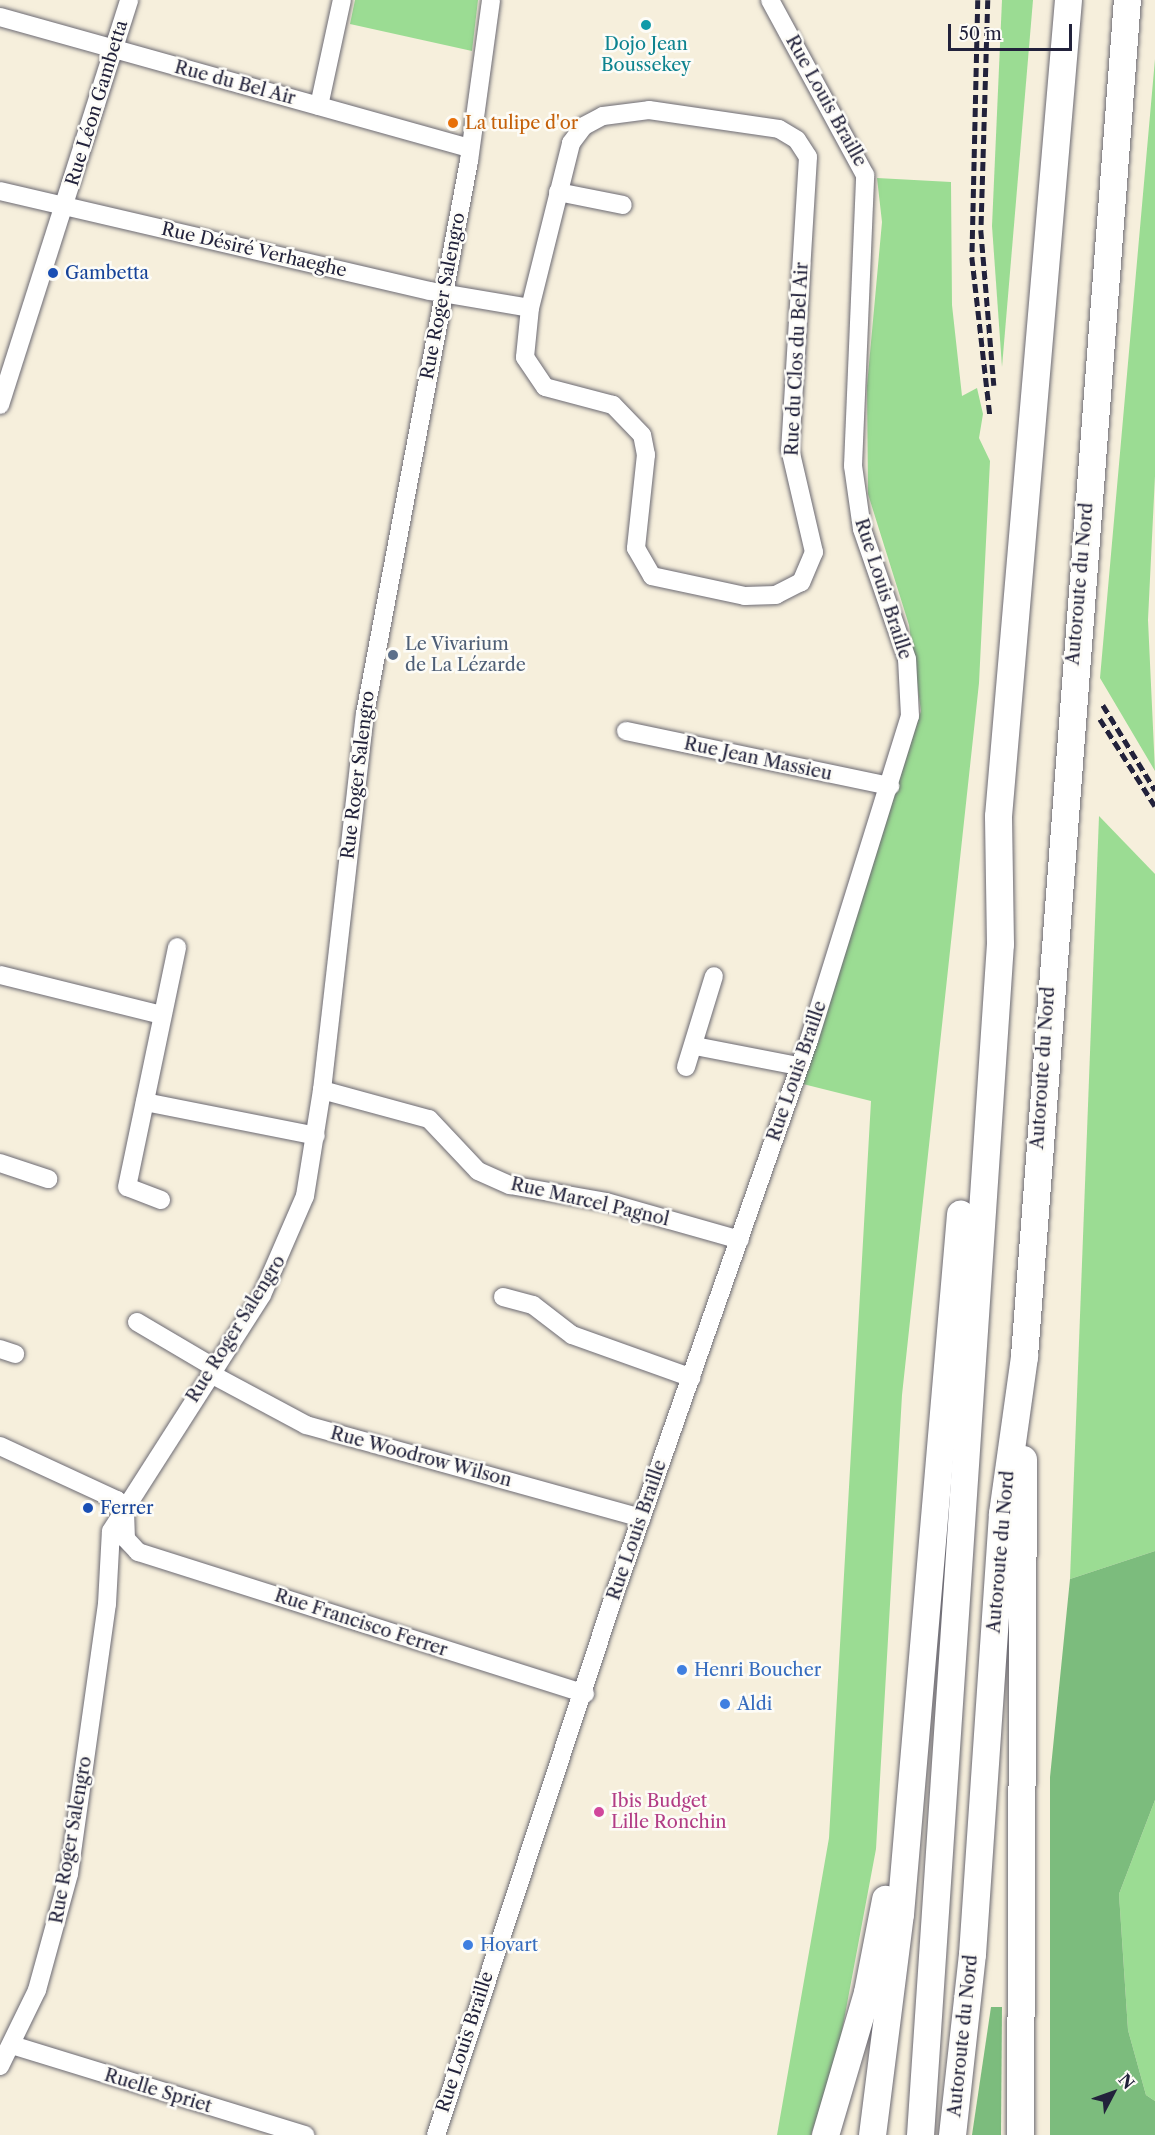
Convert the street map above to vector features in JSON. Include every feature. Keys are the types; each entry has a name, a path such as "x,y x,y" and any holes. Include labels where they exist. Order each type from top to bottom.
{"highway":[{"name":"Autoroute du Nord","path":"920,2135 1000,944 998,816 1068,0"},
{"name":"Autoroute du Nord","path":"952,2135 972,1954 1002,1514 1024,1356 1127,0"},
{"path":"872,2135 893,1978 998,816"},
{"path":"1020,2135 1024,1356"},
{"path":"825,2135 867,1992 922,1652"}],"street":[{"name":"Rue Léon Gambetta","path":"0,405 129,0"},
{"path":"319,106 342,0"},
{"name":"Rue Roger Salengro","path":"0,2066 12,2045 44,1971 67,1882 107,1605 113,1525 123,1506 213,1371 290,1240 316,1136 365,714 470,148 491,0"},
{"name":"Rue Louis Braille","path":"436,2135 585,1694 641,1518 740,1240 907,729 911,687 902,643 862,529 852,466 867,186 856,152 770,0"},
{"name":"Rue du Bel Air","path":"0,17 470,148"},
{"name":"Rue du Clos du Bel Air","path":"649,110 779,129 806,151 810,170 790,458 814,552 801,582 776,595 751,597 663,583 647,571 636,548 646,455 642,435 613,405 558,394 540,382 524,351 530,308 558,192 575,136 591,122 617,112 649,110"},
{"name":"Rue Désiré Verhaeghe","path":"0,190 443,294"},
{"path":"558,192 623,205"},
{"path":"443,294 530,308"},
{"name":"Rue Jean Massieu","path":"626,731 890,786"},
{"path":"161,1200 127,1187 177,947"},
{"path":"0,975 162,1015"},
{"path":"686,1067 695,1046 714,976"},
{"path":"695,1046 798,1066"},
{"name":"Rue Marcel Pagnol","path":"322,1090 429,1119 478,1171 510,1185 606,1202 740,1240"},
{"path":"145,1102 316,1136"},
{"path":"0,1163 48,1179"},
{"path":"503,1297 533,1305 579,1338 692,1378"},
{"name":"Rue Woodrow Wilson","path":"137,1322 213,1371 306,1425 641,1518"},
{"path":"0,1446 123,1506 126,1539 138,1552"},
{"path":"0,1458 96,1502 113,1525"},
{"name":"Rue Roger Salengro","path":"107,1605 117,1561 138,1552"},
{"name":"Rue Francisco Ferrer","path":"138,1552 585,1694"},
{"name":"Ruelle Spriet","path":"12,2045 305,2135"}],"green space":[{"path":"355,0 478,0 472,51 350,24"},
{"path":"1002,0 1033,0 1002,367 992,226"},
{"path":"1155,59 1155,476 1148,620 1155,771 1100,678"},
{"path":"877,178 951,182 952,305 962,396 977,388 983,414 979,438 990,461 979,683 902,1395 876,1849 838,2052 811,2135 777,2135 829,1838 871,1101 803,1084 921,711 909,625 868,494 867,386 882,222"},
{"path":"1099,816 1155,874 1155,1551 1070,1579"},
{"path":"1155,1551 1155,1800 1119,1894 1128,2030 1146,2095 1155,2101 1155,2135 1050,2135 1050,1777 1070,1579"},
{"path":"1155,1800 1155,2101 1146,2095 1128,2030 1119,1894"},
{"path":"991,2007 1002,2007 1001,2135 972,2135"}],"railway":[{"path":"978,0 972,257 990,414"},
{"path":"988,0 981,230 994,385"},
{"path":"1103,705 1155,790"},
{"path":"1100,719 1155,806"}],"place":[{"name":"Dojo Jean Boussekey","path":"646,25"},
{"name":"La tulipe d'or","path":"453,123"},
{"name":"Gambetta","path":"53,273"},
{"name":"Le Vivarium de La Lézarde","path":"393,655"},
{"name":"Ferrer","path":"88,1508"},
{"name":"Henri Boucher","path":"682,1670"},
{"name":"Aldi","path":"725,1704"},
{"name":"Ibis Budget Lille Ronchin","path":"599,1812"},
{"name":"Hovart","path":"468,1945"}]}
